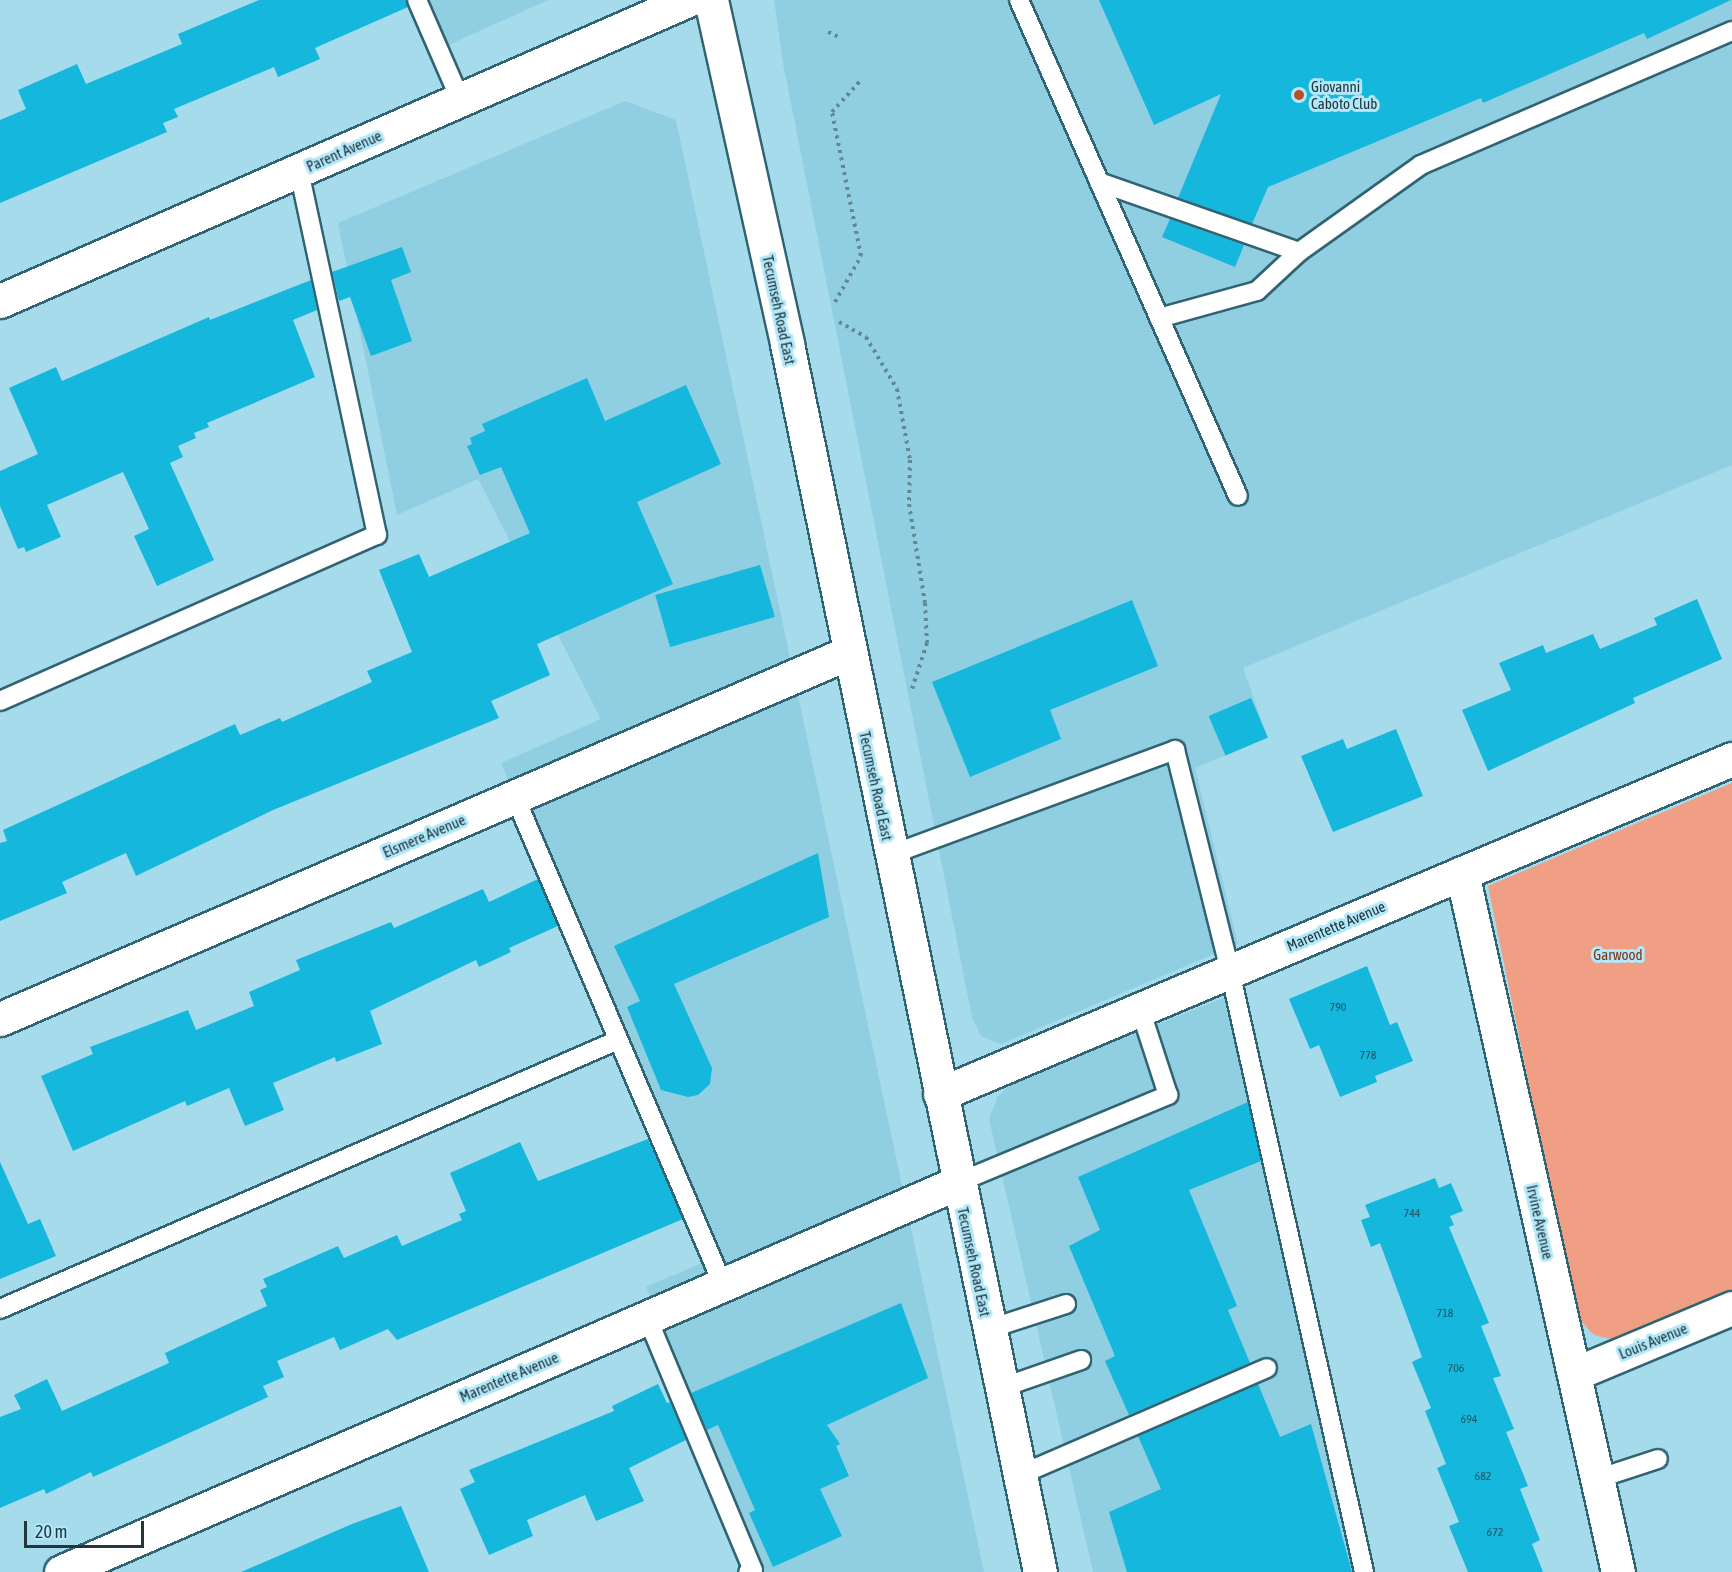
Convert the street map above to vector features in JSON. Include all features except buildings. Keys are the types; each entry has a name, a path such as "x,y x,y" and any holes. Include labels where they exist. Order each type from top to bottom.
{"street":[{"name":"Parent Avenue","path":"0,301 688,0"},
{"name":"Tecumseh Road East","path":"711,0 787,344 957,1183 1040,1572"},
{"name":"Elsmere Avenue","path":"0,1019 848,653"},
{"name":"Marentette Avenue","path":"940,1094 1732,759"},
{"name":"Irvine Avenue","path":"1462,873 1618,1572"},
{"name":"Marentette Avenue","path":"61,1572 957,1183"},
{"name":"Louis Avenue","path":"1574,1374 1732,1308"}],"lane":[{"path":"417,0 460,99"},
{"path":"1019,0 1238,496"},
{"path":"1159,318 1257,291 1299,252 1421,165 1732,31"},
{"path":"0,701 377,535 299,170"},
{"path":"1099,182 1299,252"},
{"path":"890,855 1174,750 1230,971 1364,1572"},
{"path":"514,797 723,1285"},
{"path":"957,1183 1168,1095 1140,1009"},
{"path":"0,1309 618,1040"},
{"path":"989,1329 1066,1304"},
{"path":"647,1317 753,1570 748,1572"},
{"path":"1001,1388 1081,1360"},
{"path":"1020,1475 1267,1368"},
{"path":"1597,1479 1658,1459"}],"path":[{"path":"828,32 839,37"},
{"path":"835,302 861,256 832,112 861,80"},
{"path":"839,322 866,337 897,389 910,460 909,504 925,603 927,643 912,689"}],"shaded area":[{"path":"413,0 548,0 433,52"},
{"path":"774,0 1732,0 1732,465 1243,668 1268,738 1195,768 1238,944 1001,1044 981,1036 972,1017 783,63"},
{"path":"625,101 676,120 984,1572 764,1572 646,1287 711,1259 501,763 601,719 478,479 397,515 338,223"},
{"path":"1243,990 1370,1572 1093,1572 989,1119 998,1096 1014,1082"}],"green space":[{"name":"Garwood","path":"1732,783 1732,1290 1611,1339 1594,1335 1577,1317 1488,886"}],"place":[{"name":"Giovanni Caboto Club","path":"1299,95"}]}
